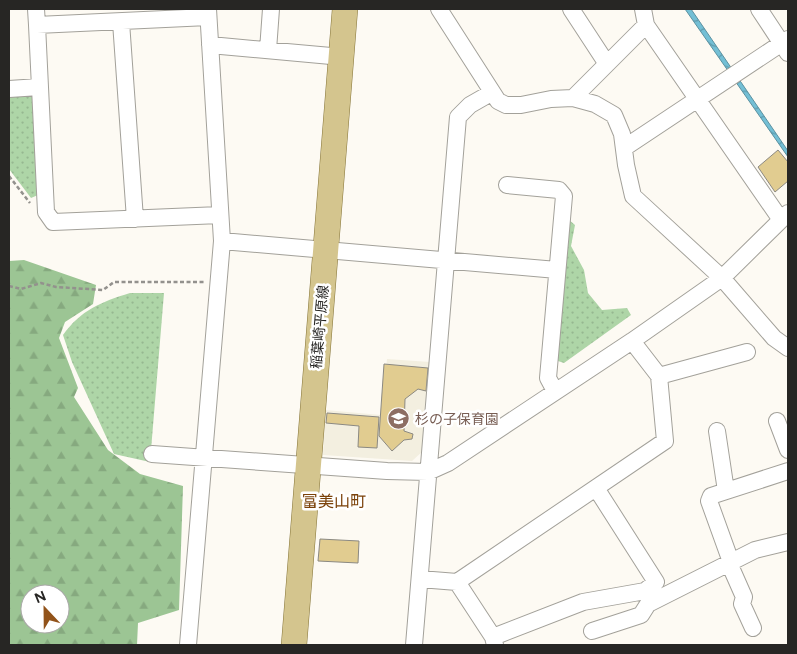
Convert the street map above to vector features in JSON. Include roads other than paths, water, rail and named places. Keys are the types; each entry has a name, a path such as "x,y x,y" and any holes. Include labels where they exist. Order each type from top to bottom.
{"main road":[{"name":"稲葉崎平原線","path":"294,645 346,9"}],"street":[{"path":"268,50 271,9"},
{"path":"439,9 491,94 506,105 521,105 551,99 573,98 595,104 614,115 622,134 633,196 722,278 774,338 788,348"},
{"path":"571,9 607,64"},
{"path":"152,454 308,466 428,472 448,463 632,341 722,278 785,216 696,99 646,25 643,9"},
{"path":"624,148 732,75 786,45 759,9"},
{"path":"188,645 222,241 208,13 121,22 36,17 46,212 53,222 220,215"},
{"path":"121,22 135,219"},
{"path":"573,98 646,25"},
{"path":"210,45 342,57"},
{"path":"9,89 39,87"},
{"path":"414,645 458,117 470,105 491,94"},
{"path":"507,185 559,190 564,196 548,378 555,391"},
{"path":"222,241 326,252 557,270"},
{"path":"420,579 457,582 665,441 659,376 632,341"},
{"path":"659,376 747,352"},
{"path":"777,421 788,450"},
{"path":"717,431 726,491"},
{"path":"753,628 742,604 744,597 730,563 709,501 711,496 788,471"},
{"path":"457,582 494,641 584,602 645,591 656,582 596,488"},
{"path":"592,632 641,615 648,604 755,550 788,542"}],"water":[{"path":"685,9 691,9 788,151 788,157"}],"place":[{"name":"杉の子保育園","path":"399,419"}],"district":[{"name":"富美山町","path":"334,501"}]}
